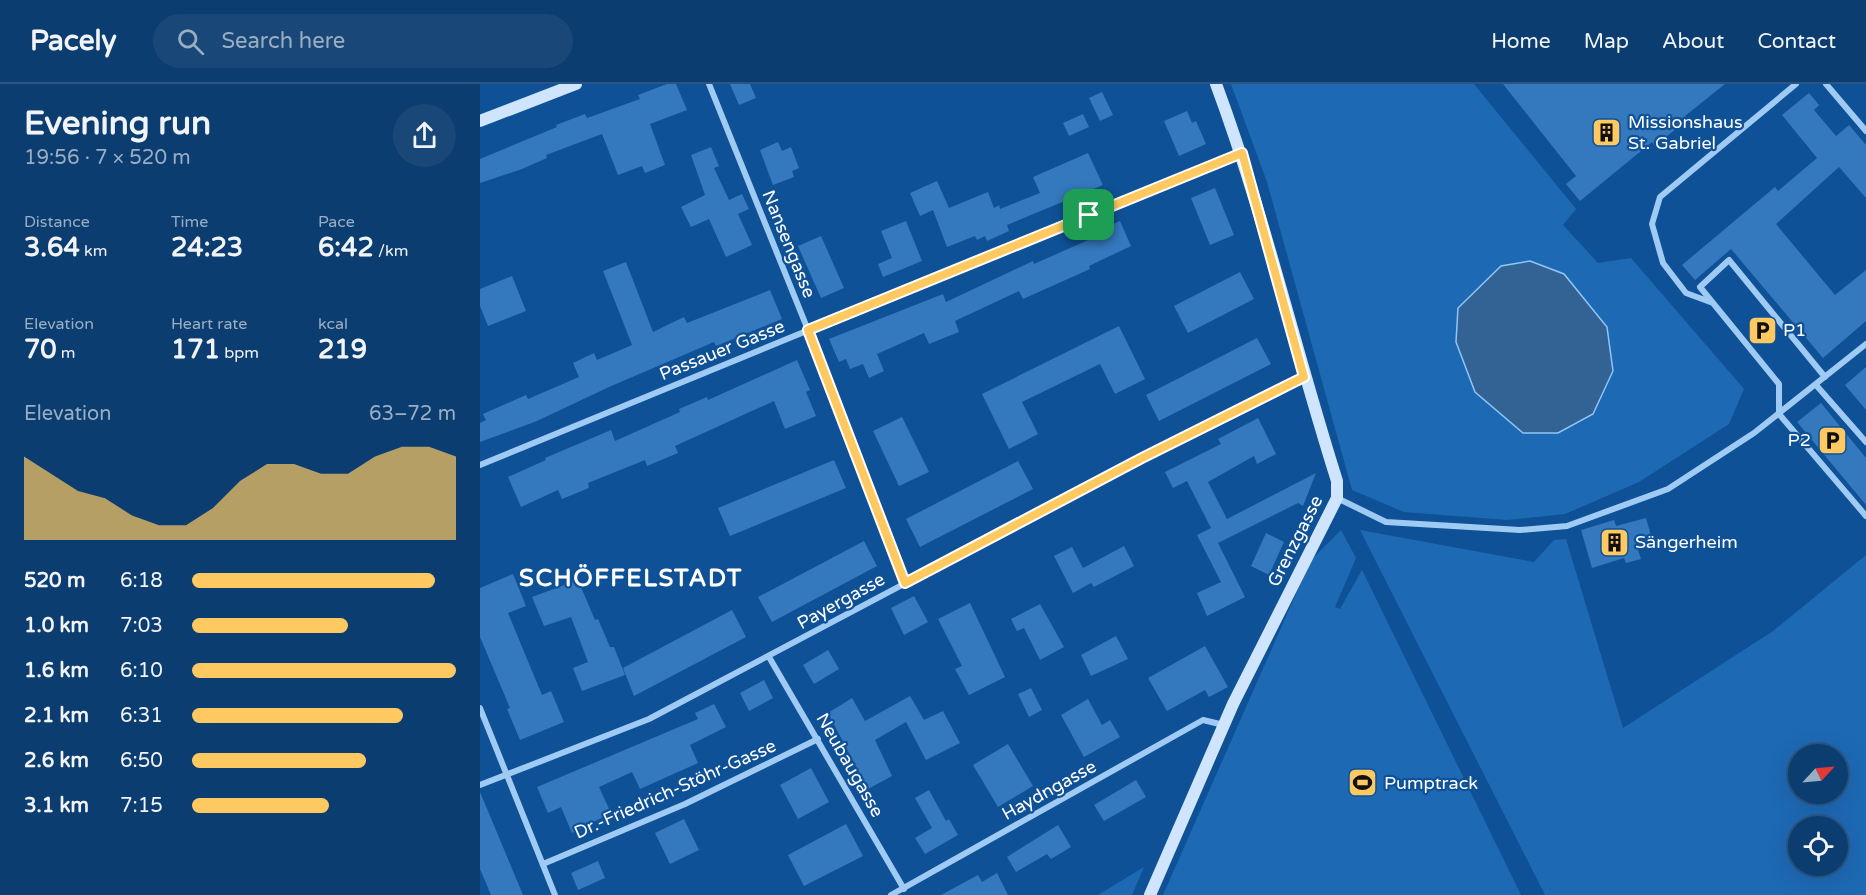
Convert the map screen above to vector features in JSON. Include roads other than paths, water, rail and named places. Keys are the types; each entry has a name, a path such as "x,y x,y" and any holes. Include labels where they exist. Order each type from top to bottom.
{"street":[{"path":"480,121 576,84"},
{"name":"Nansengasse","path":"709,84 808,330 905,583"},
{"name":"Grenzgasse","path":"1150,895 1224,725 1337,498 1337,481 1304,377 1242,153 1216,84"},
{"path":"1713,303 1686,293 1663,262 1652,224 1660,197 1796,84"},
{"path":"1827,84 1866,131"},
{"name":"Passauer Gasse","path":"480,465 1242,153"},
{"path":"1825,378 1729,260 1700,287 1779,384 1779,414 1866,516"},
{"path":"1337,498 1386,522 1520,530 1567,526 1668,489 1727,452 1779,414 1866,344"},
{"name":"Payergasse","path":"480,785 649,719 1142,458 1304,377"},
{"path":"1816,385 1866,442"},
{"name":"Neubaugasse","path":"769,657 904,889"},
{"path":"480,708 555,895"},
{"name":"Haydngasse","path":"891,895 1203,720 1224,725"},
{"name":"Dr.-Friedrich-Stöhr-Gasse","path":"543,864 686,804 818,739"}],"place":[{"name":"Missionshaus St. Gabriel","path":"1607,132"},
{"name":"P1","path":"1762,330"},
{"name":"P2","path":"1832,440"},
{"name":"Sängerheim","path":"1614,542"},
{"name":"Pumptrack","path":"1363,783"}],"district":[{"name":"SCHÖFFELSTADT","path":"631,578"}]}
